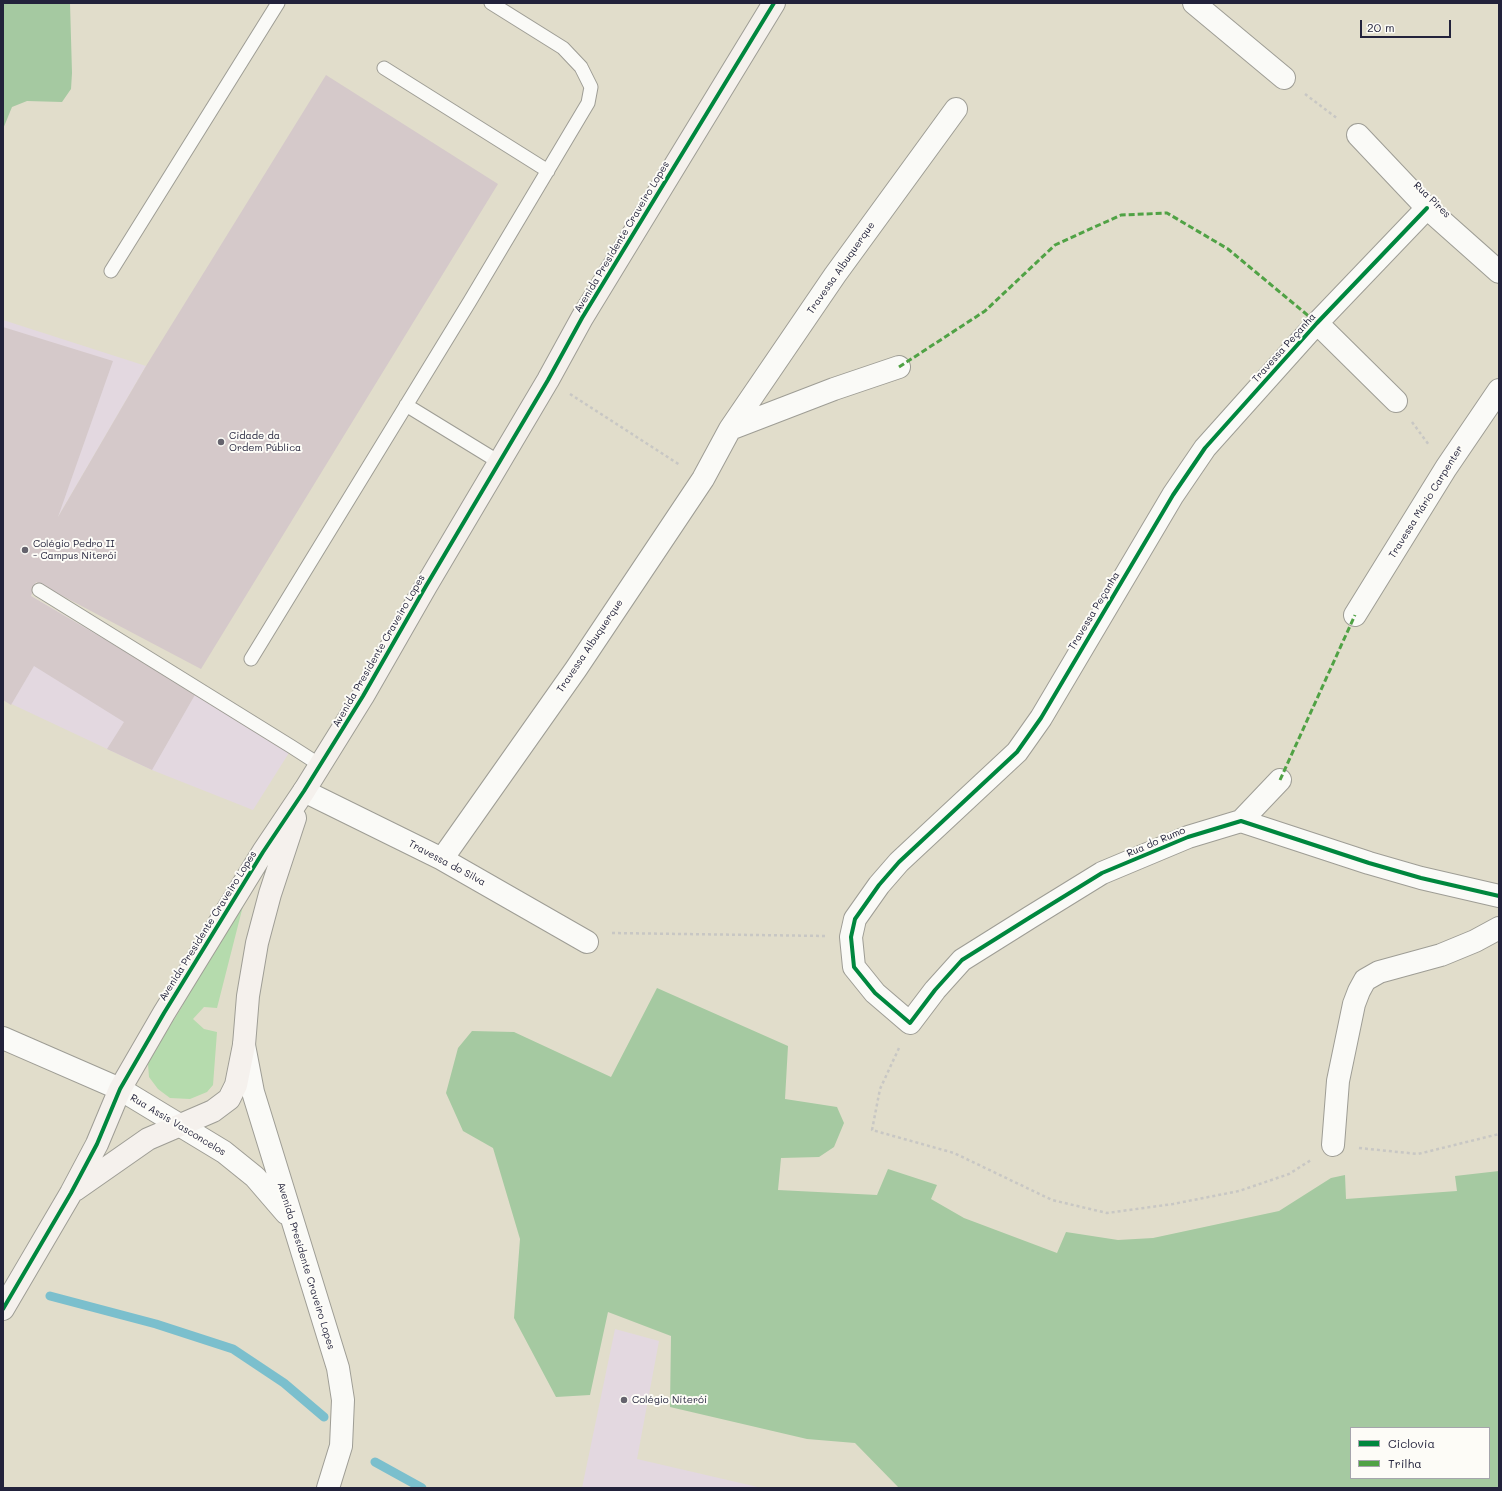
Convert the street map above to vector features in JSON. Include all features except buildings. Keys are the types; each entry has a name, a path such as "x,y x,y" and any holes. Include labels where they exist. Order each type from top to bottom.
{"main road":[{"name":"Avenida Presidente Craveiro Lopes","path":"3,1309 71,1192 97,1144 120,1089 164,1013 263,852 304,791 363,696 548,380 586,312 774,3"},
{"name":"Avenida Presidente Craveiro Lopes","path":"71,1192 148,1139 213,1111 229,1099 236,1085 244,1045 248,996 257,944 270,894 304,791"}],"street":[{"path":"1194,3 1284,78"},
{"name":"Travessa Albuquerque","path":"442,859 576,669 703,479 730,429 835,275 956,109"},
{"name":"Rua Pires","path":"1358,135 1427,208 1499,272"},
{"name":"Travessa Peçanha","path":"910,1024 875,993 854,967 851,937 855,919 879,885 899,862 1017,752 1041,718 1173,495 1205,448 1317,323 1427,208"},
{"path":"1317,323 1396,401"},
{"path":"730,429 834,389 899,367"},
{"name":"Travessa Mário Carpenter","path":"1356,615 1446,468 1499,390"},
{"path":"1280,780 1241,821 1369,864 1499,896"},
{"name":"Travessa do Silva","path":"304,791 442,859 587,942"},
{"name":"Rua do Rumo","path":"910,1024 935,990 962,960 1102,873 1188,837 1241,821"},
{"path":"1333,1145 1338,1081 1354,1004 1359,990 1365,980 1379,972 1441,955 1475,941 1499,928"},
{"name":"Rua Assis Vasconcelos","path":"3,1038 120,1089 224,1152 255,1177 291,1218"},
{"name":"Avenida Presidente Craveiro Lopes","path":"244,1045 253,1092 338,1368 343,1400 341,1446 328,1488"}],"lane":[{"path":"111,271 278,3"},
{"path":"251,659 588,103 591,87 581,67 563,48 491,3"},
{"path":"384,68 548,171"},
{"path":"406,405 499,462"},
{"path":"39,590 292,746 320,765"}],"path":[{"path":"1284,78 1358,135"},
{"path":"548,380 703,479"},
{"path":"1396,401 1446,468"},
{"path":"587,942 607,933 851,937"},
{"path":"910,1024 880,1089 872,1130 954,1153 1052,1200 1107,1213 1172,1204 1239,1191 1289,1174 1333,1145 1418,1154 1499,1134"}],"shaded area":[{"name":"Colégio Pedro II - Campus Niterói","path":"3,320 146,366 58,517 31,596 292,748 253,810 152,770 3,700"},
{"name":"Colégio Niterói","path":"615,1329 659,1341 637,1459 762,1488 582,1488"}],"green space":[{"path":"3,3 70,3 72,73 71,89 62,102 27,101 12,107 3,129"},
{"path":"246,894 217,1008 204,1007 193,1019 204,1029 217,1032 213,1085 207,1092 190,1099 170,1098 158,1089 149,1077 148,1064 151,1056 183,1005 178,1002"},
{"path":"657,988 788,1046 785,1099 837,1107 844,1123 834,1147 819,1157 781,1158 778,1190 877,1195 888,1169 937,1185 931,1199 964,1218 1057,1253 1066,1232 1118,1240 1153,1238 1279,1211 1331,1178 1345,1175 1346,1199 1457,1191 1455,1176 1499,1171 1499,1488 899,1488 855,1443 807,1439 670,1407 671,1336 608,1312 590,1395 556,1397 514,1318 520,1239 493,1148 463,1131 446,1093 458,1048 472,1031 514,1032 611,1077"}],"waterway":[{"path":"50,1296 156,1324 233,1349 284,1383 324,1417"},
{"path":"375,1462 422,1488"}],"marked path":[{"path":"899,367 985,311 1055,245 1121,215 1167,213 1228,249 1317,323"},
{"path":"1280,780 1355,615"}],"cycle path":[{"path":"3,1309 71,1193 97,1144 120,1089 164,1013 263,852 304,791 363,696 426,586 548,380 582,318 774,3"},
{"path":"1427,208 1317,323 1205,448 1173,495 1041,718 1017,752 899,862 879,885 855,919 851,937 854,967 875,993 910,1023 935,990 962,960 1102,873 1188,837 1241,821 1369,863 1421,878 1499,896"}],"place":[{"name":"Cidade da Ordem Pública","path":"221,442"},
{"name":"Colégio Pedro II - Campus Niterói","path":"25,550"},
{"name":"Colégio Niterói","path":"624,1400"}]}
